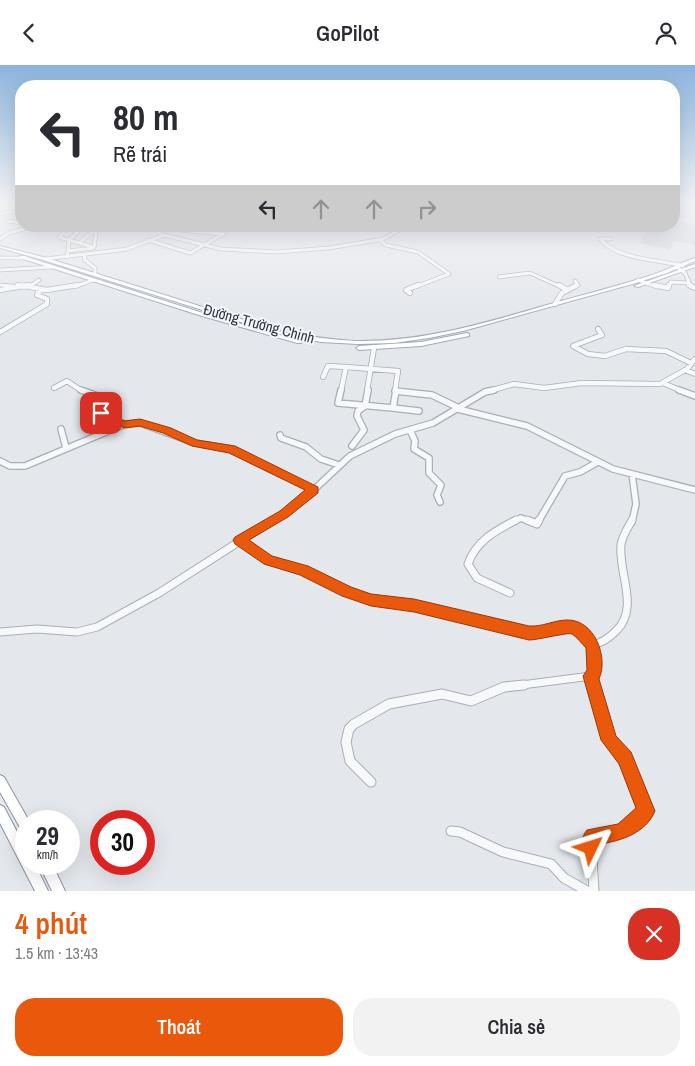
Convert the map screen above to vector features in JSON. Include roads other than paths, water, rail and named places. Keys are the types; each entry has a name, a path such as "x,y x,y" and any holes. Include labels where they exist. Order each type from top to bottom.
{"highway":[{"path":"0,781 16,810"},
{"path":"0,811 15,839"},
{"path":"34,875 42,891"},
{"path":"51,875 60,891"}],"main road":[{"name":"Đường Trường Chinh","path":"0,247 75,268 94,277"},
{"name":"Đường Trường Chinh","path":"0,251 68,272 94,277 276,334 324,346 374,348 465,335 645,283 681,268 695,259"},
{"name":"Đường Trường Chinh","path":"276,334 336,342 406,344 462,331 695,265"},
{"path":"68,272 75,268"}],"street":[{"path":"67,257 69,242"},
{"path":"74,242 94,246"},
{"path":"94,242 94,254"},
{"path":"46,259 127,249 147,242"},
{"path":"150,242 189,253 210,242"},
{"path":"191,242 203,246 277,252 329,248 370,242"},
{"path":"382,242 386,245 419,252 449,273 406,290 410,293"},
{"path":"601,242 612,251 681,268 687,278 688,286 695,288"},
{"path":"68,251 94,246"},
{"path":"0,285 16,283 22,287 61,290 94,277 93,265 84,259 85,255"},
{"path":"0,259 26,258"},
{"path":"0,270 52,267"},
{"path":"499,277 511,278 518,273 539,275 566,290"},
{"path":"0,290 32,285 39,280"},
{"path":"638,280 665,289 672,282 687,283"},
{"path":"555,304 559,296 577,285 575,281"},
{"path":"0,332 47,305 48,299 37,295 41,289"},
{"path":"598,329 602,335 573,346 588,354 605,356 626,349 666,351 691,363"},
{"path":"352,446 364,430 357,416 358,411 365,406 374,348"},
{"path":"0,632 30,629 77,631 97,627 159,593 226,551 239,540 284,514 314,490 339,465 362,449 395,434 433,423 485,391 514,384 544,388 582,383 656,385 664,383 685,370 695,359"},
{"path":"322,377 328,366 398,371 393,409"},
{"path":"346,367 338,403 419,411"},
{"path":"685,370 695,374"},
{"path":"54,389 63,382 71,381 86,393 103,399 102,417 125,424"},
{"path":"664,383 695,395"},
{"path":"395,391 432,395 458,408 527,426 555,438 596,463 695,490"},
{"path":"0,461 9,466 21,467 125,424 140,423 167,431 195,443 231,449 314,490"},
{"path":"61,429 66,448"},
{"path":"410,430 415,441 414,449 430,458 429,473 441,485 437,495 440,502"},
{"path":"280,435 281,438 306,447 321,459 339,465"},
{"path":"510,593 478,578 468,564 472,553 497,529 521,518 537,524 565,476 580,472 596,463"},
{"path":"593,645 602,642 615,633 626,617 627,589 621,549 625,531 636,509 632,474"},
{"path":"239,540 268,560 303,570 347,592 371,600 414,605 529,633 542,633 572,626 593,645 594,673 591,676 609,740 626,758 646,811 622,832 594,836 591,839 594,891"},
{"path":"371,781 350,761 347,735 354,724 384,707 442,694 471,701 504,687 591,676"},
{"path":"451,831 460,832 503,852 551,864 564,878 586,891"}]}
